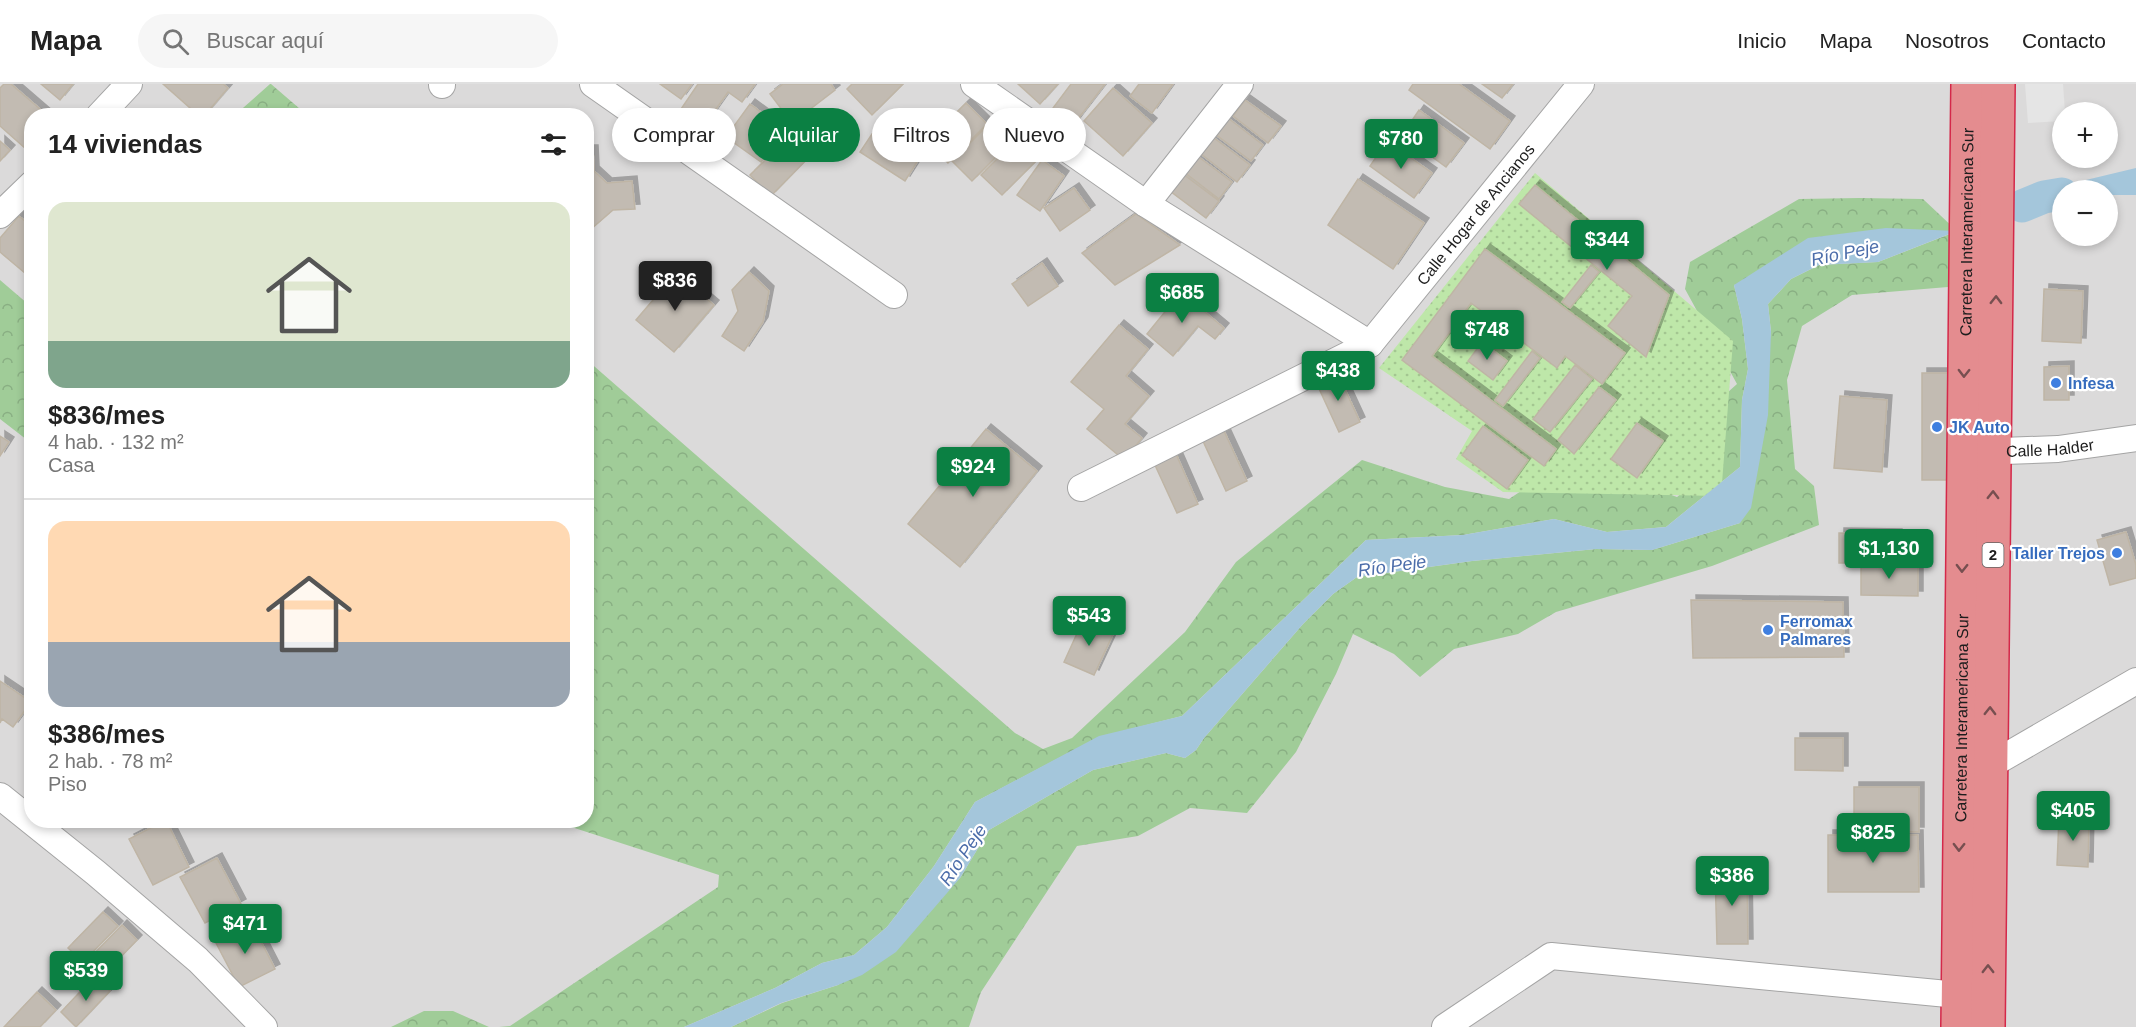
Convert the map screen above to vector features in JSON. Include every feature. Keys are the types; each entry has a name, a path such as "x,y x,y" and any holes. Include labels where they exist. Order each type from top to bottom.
{"highway":[{"name":"Carretera Interamericana Sur","path":"1968,84 1989,766 1988,1027"},
{"name":"Carretera Interamericana Sur","path":"1958,1027 1979,452 1998,84"}],"street":[{"path":"593,84 894,295"},
{"path":"974,84 1146,204 1370,344"},
{"path":"1146,204 1240,84"},
{"name":"Calle Hogar de Ancianos","path":"1370,344 1581,84"},
{"path":"105,108 122,87"},
{"path":"0,215 24,192"},
{"path":"1081,488 1370,344"},
{"name":"Calle Halder","path":"1979,452 2058,449 2136,438"},
{"path":"1989,766 2136,681"},
{"path":"0,796 24,815"},
{"path":"40,828 198,960 264,1027"},
{"path":"1445,1027 1551,956 1958,995"}],"shaded area":[{"path":"0,84 2136,84 2136,1027 0,1027"},
{"path":"2025,84 2063,84 2064,102 2052,102 2052,122 2028,123"}],"green space":[{"path":"271,84 299,108 243,108"},
{"path":"1535,173 1733,341 1721,496 1503,492 1456,459 1472,431 1379,368"},
{"path":"1799,199 1923,199 1957,231 1958,262 1948,287 1852,295 1802,326 1787,380 1795,469 1814,486 1819,525 1712,566 1556,612 1518,634 1454,649 1420,677 1394,654 1353,634 1336,674 1296,752 1247,813 1190,808 1138,836 1077,846 981,992 969,1027 731,1027 782,1003 838,985 960,878 989,830 1093,770 1166,753 1185,758 1196,750 1303,624 1333,594 1357,577 1472,561 1596,549 1652,550 1740,523 1771,332 1768,304 1791,279 1819,265 1878,262 1955,232 1734,285 1742,319 1748,369 1742,400 1740,467 1666,527 1607,532 1554,519 1463,535 1366,540 1182,716 1099,737 975,802 934,866 887,927 854,955 822,963 775,988 684,1027 499,1027 510,1026 718,887 719,875 575,828 594,828 594,366 1015,733 1043,749 1072,738 1185,632 1236,562 1362,460 1445,487 1509,499 1551,471 1635,482 1677,497 1708,472 1709,409 1737,384 1685,289 1690,262"},
{"path":"0,280 24,301 24,438 0,419"},
{"path":"424,1011 453,1011 489,1027 391,1027"}],"water":[{"path":"2136,168 2136,195 2118,195 2118,180 2086,180"},
{"path":"2052,192 2052,201 2044,197"},
{"path":"1886,228 1957,231 1878,262 1819,265 1791,279 1768,304 1771,332 1768,415 1751,508 1740,523 1652,550 1596,549 1472,561 1357,577 1333,594 1303,624 1196,750 1185,758 1166,753 1093,770 989,830 960,878 896,952 862,975 781,1003 731,1027 684,1027 775,988 822,963 854,955 887,927 934,866 975,802 1099,736 1182,716 1366,540 1463,535 1554,519 1607,532 1666,527 1740,467 1742,400 1748,369 1742,319 1734,285 1808,238"}],"building":[{"path":"4,84 11,84 39,108 24,108 24,147 0,126 0,88"},
{"path":"41,84 73,84 60,100"},
{"path":"163,84 223,84 228,88 211,108 190,108"},
{"path":"660,84 692,84 681,99"},
{"path":"698,84 755,84 742,102 728,92 717,108 682,108"},
{"path":"783,84 831,84 835,90 812,108 781,108 770,94"},
{"path":"852,84 903,84 879,108 872,108 872,115 847,89"},
{"path":"1018,84 1058,84 1040,104"},
{"path":"1071,84 1105,84 1086,109 1053,108"},
{"path":"1139,84 1173,84 1152,113 1130,96"},
{"path":"1413,84 1459,84 1510,121 1490,149 1409,90"},
{"path":"1482,84 1513,84 1502,98"},
{"path":"1113,88 1152,123 1123,156 1086,123 1086,119"},
{"path":"1245,100 1281,126 1268,143 1233,116"},
{"path":"966,103 971,108 961,108"},
{"path":"750,104 755,108 748,108 748,153 736,144 736,123"},
{"path":"971,108 983,120 983,128 971,140"},
{"path":"1419,110 1464,143 1446,167 1402,135"},
{"path":"1228,118 1263,145 1251,161 1215,134"},
{"path":"983,130 983,162 991,162 972,181 953,162 971,162 971,142"},
{"path":"872,134 872,160 860,152"},
{"path":"1214,138 1250,165 1237,182 1201,154"},
{"path":"0,141 10,150 0,161"},
{"path":"1387,141 1432,173 1414,198 1370,166"},
{"path":"1196,155 1232,182 1219,199 1184,172"},
{"path":"763,162 804,162 771,196 750,175"},
{"path":"876,162 917,162 905,181"},
{"path":"994,162 1035,162 1002,195 981,175"},
{"path":"1041,162 1045,162 1064,176 1040,211 1017,195"},
{"path":"594,171 607,183 632,181 635,209 613,210 594,227"},
{"path":"1183,174 1219,201 1206,218 1170,191"},
{"path":"1358,179 1424,223 1393,269 1328,225"},
{"path":"1535,185 1669,295 1646,357 1608,326 1632,296 1519,204"},
{"path":"1074,188 1090,210 1060,231 1044,208"},
{"path":"1136,214 1180,245 1115,285 1082,253"},
{"path":"19,216 24,220 24,272 0,252 0,238"},
{"path":"1485,249 1625,353 1602,384 1565,356 1557,368 1471,303 1432,356 1556,449 1544,466 1402,360"},
{"path":"1042,263 1058,286 1028,306 1012,284"},
{"path":"1591,265 1599,272 1570,308 1562,302"},
{"path":"749,272 769,291 763,322 744,351 722,336 738,311 732,290"},
{"path":"676,273 714,305 674,352 636,320"},
{"path":"2044,289 2083,291 2081,343 2042,341"},
{"path":"1181,292 1224,328 1215,339 1198,326 1173,356 1147,334"},
{"path":"1119,325 1148,349 1126,376 1149,396 1125,424 1142,438 1124,460 1087,429 1104,409 1071,382"},
{"path":"1482,342 1507,361 1493,380 1468,361"},
{"path":"1532,351 1540,358 1503,406 1495,400"},
{"path":"1575,365 1592,379 1550,432 1533,419"},
{"name":"Infesa","path":"2069,366 2069,400 2044,400 2044,367"},
{"path":"1337,372 1360,422 1339,432 1316,382"},
{"name":"JK Auto","path":"1922,373 1951,373 1952,480 1922,480"},
{"path":"1599,387 1616,400 1574,454 1558,440"},
{"path":"1840,396 1887,400 1882,472 1834,468"},
{"path":"1637,423 1663,441 1637,478 1611,459"},
{"path":"1483,426 1528,460 1507,489 1462,455"},
{"path":"986,429 1037,471 960,567 908,524"},
{"path":"1224,431 1247,481 1226,491 1203,441"},
{"path":"0,436 9,442 0,456"},
{"path":"1176,454 1198,504 1177,513 1154,463"},
{"name":"Taller Trejos","path":"2126,532 2136,565 2136,578 2110,585 2097,540"},
{"path":"1839,533 1897,534 1896,563 1839,563"},
{"path":"1861,565 1918,566 1918,596 1861,595"},
{"name":"Ferromax Palmares","path":"1691,600 1843,602 1844,657 1693,658"},
{"path":"1084,618 1114,632 1094,675 1064,662"},
{"path":"0,681 24,697 24,712 13,727 2,719 0,723"},
{"path":"1795,738 1843,738 1843,771 1795,770"},
{"path":"1854,787 1919,787 1919,832 1854,831"},
{"path":"2059,817 2089,819 2088,867 2057,865"},
{"path":"150,828 170,828 189,867 153,885 129,839"},
{"path":"1828,835 1918,835 1919,892 1828,892"},
{"path":"217,858 241,904 205,923 180,877"},
{"path":"1715,871 1747,871 1748,944 1717,944"},
{"path":"103,912 118,926 83,962 68,948"},
{"path":"251,922 275,969 239,987 215,941"},
{"path":"122,925 137,940 102,976 87,961"},
{"path":"95,976 110,991 76,1027 61,1012"},
{"path":"37,992 56,1010 40,1027 4,1027"}],"waterway":[{"name":"Río Peje","path":"2022,206 2052,196"}],"place":[{"name":"Infesa","path":"2056,383"},
{"name":"JK Auto","path":"1937,427"},
{"name":"Taller Trejos","path":"2117,553"},
{"name":"Ferromax Palmares","path":"1768,630"}]}
